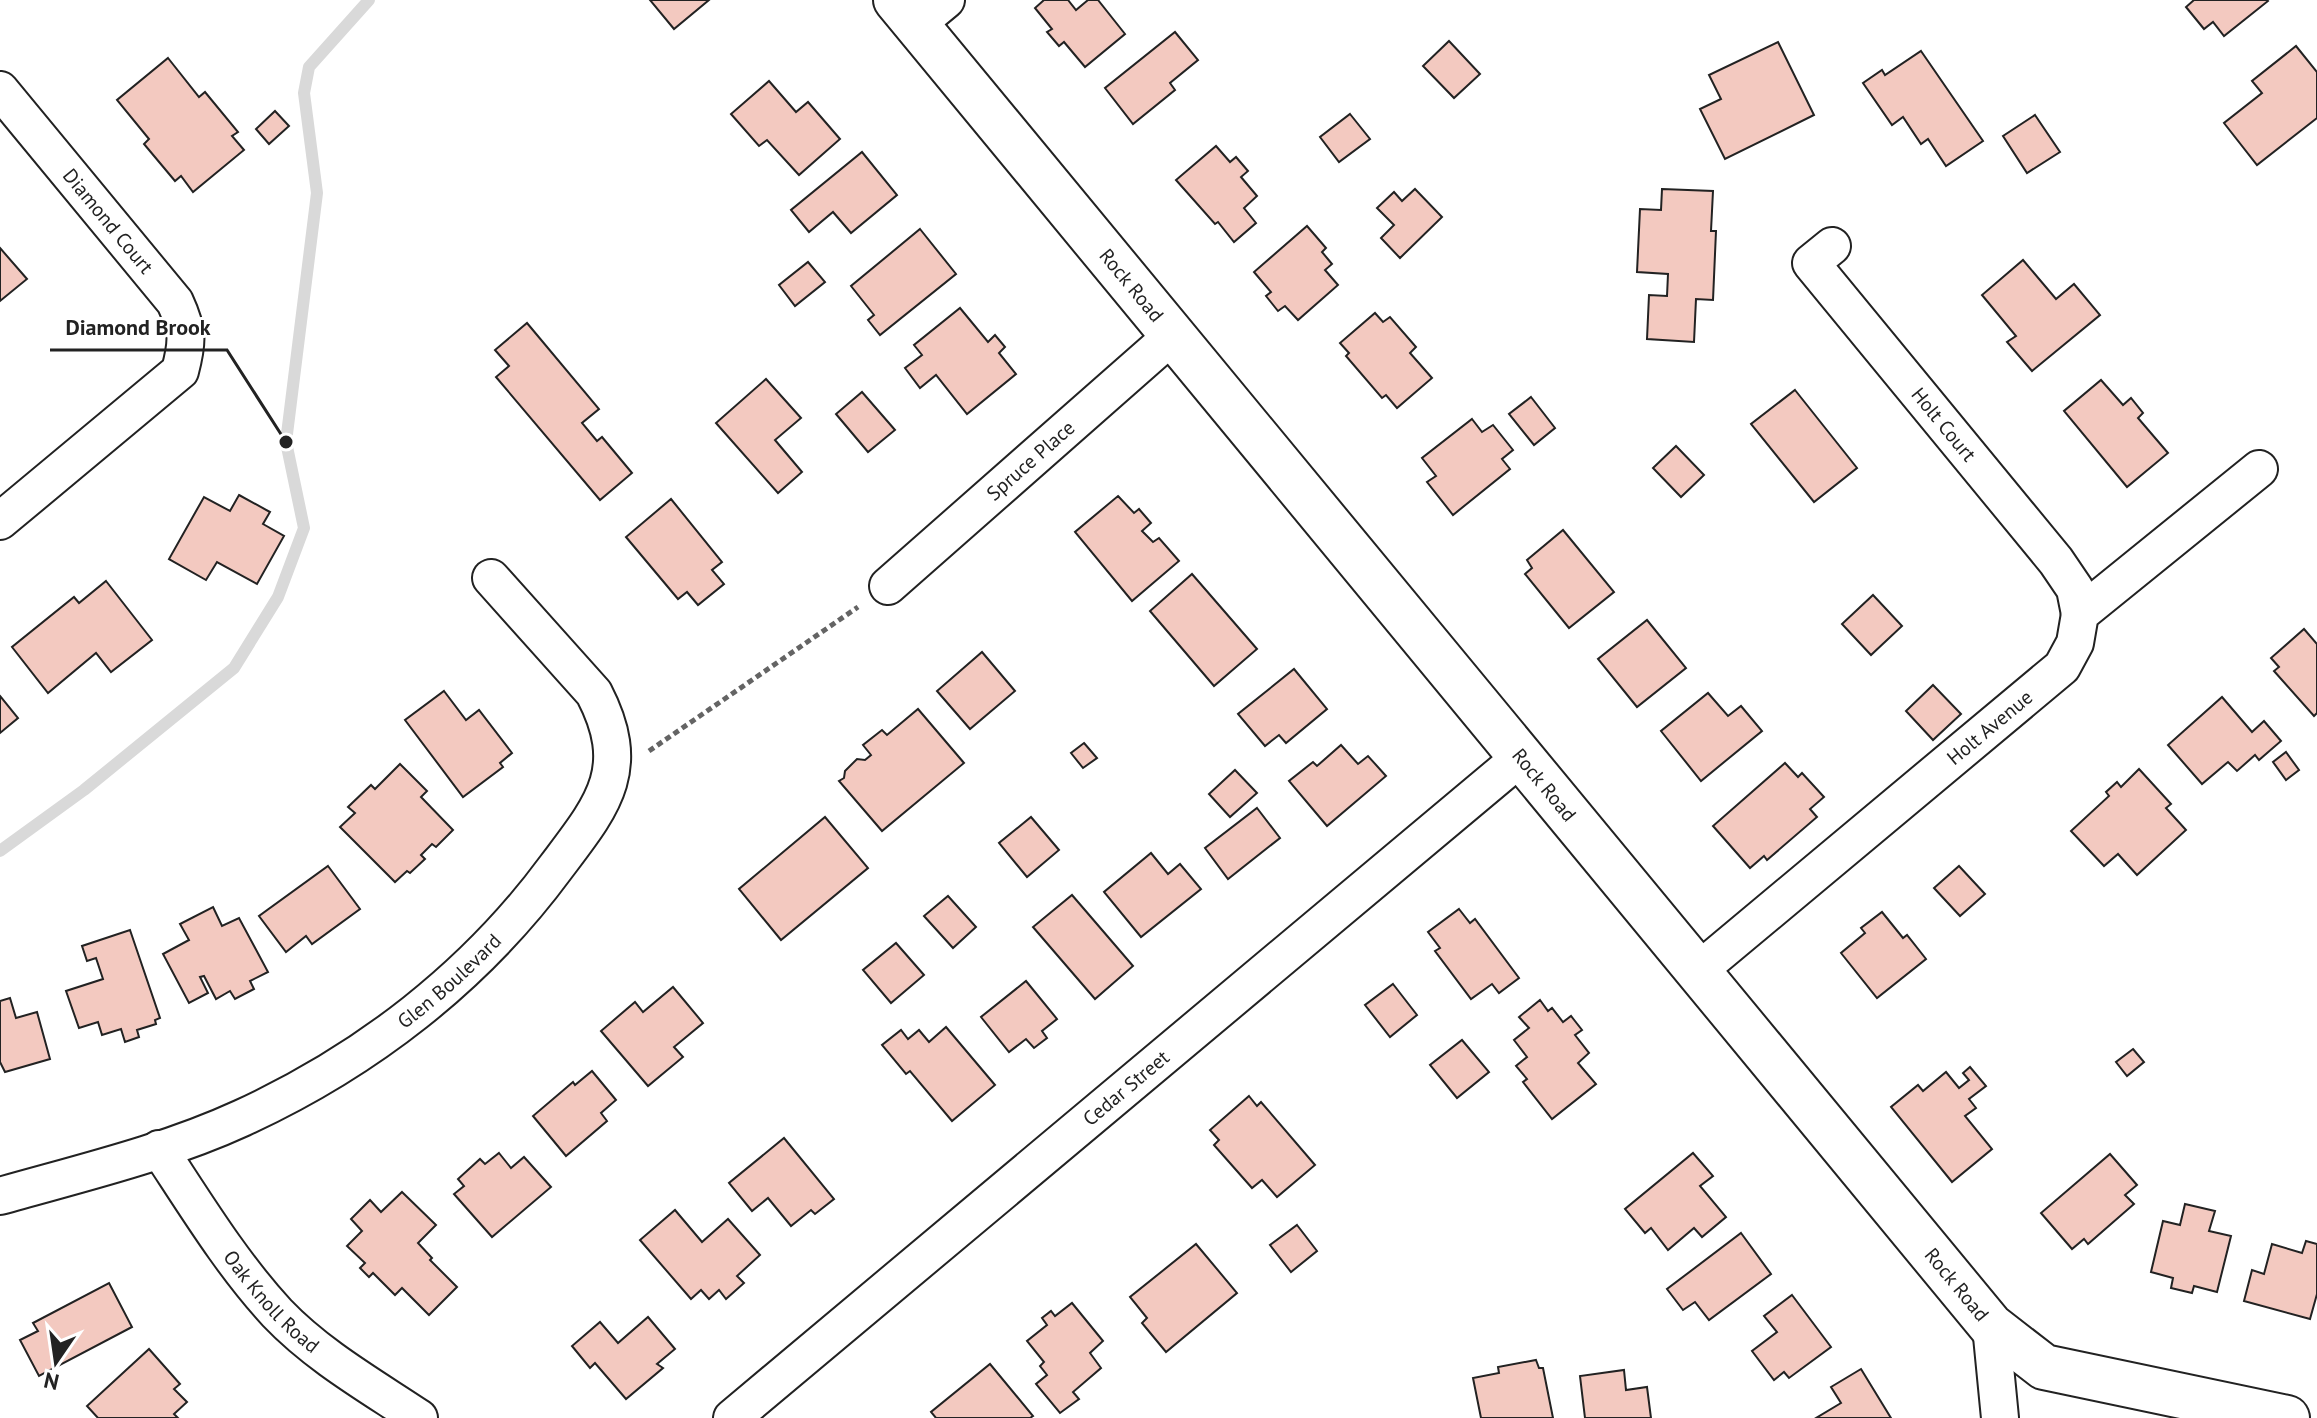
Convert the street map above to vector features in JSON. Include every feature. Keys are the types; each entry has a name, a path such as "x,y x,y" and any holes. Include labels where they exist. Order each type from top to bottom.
{"street":[{"name":"Rock Road","path":"920,8 1173,335 1991,1326 2044,1367 2287,1418"},
{"name":"Diamond Court","path":"0,90 175,302 185,323 187,344 180,371 0,521"},
{"name":"Holt Court","path":"1832,246 1811,263 2056,561 2075,589 2080,614"},
{"name":"Spruce Place","path":"888,586 1173,335"},
{"path":"2080,614 2259,469"},
{"name":"Glen Boulevard","path":"0,1196 159,1149 253,1113 327,1075 397,1028 471,965 528,905 604,799 612,776 612,751 605,715 594,693 491,578"},
{"name":"Holt Avenue","path":"1698,971 2062,667 2075,643 2080,614"},
{"name":"Cedar Street","path":"732,1418 1521,757"},
{"name":"Oak Knoll Road","path":"159,1149 240,1269 279,1315 330,1359 419,1418"},
{"path":"1991,1326 2000,1418"}],"path":[{"path":"612,776 888,586"}],"building":[{"path":"650,0 709,0 674,29"},
{"path":"1044,0 1068,0 1076,10 1088,0 1098,0 1125,34 1085,67 1064,42 1059,46 1047,32 1052,29 1035,8"},
{"path":"2194,0 2268,1 2224,36 2213,22 2204,29 2186,7"},
{"path":"1175,32 1198,60 1170,83 1175,90 1133,124 1105,88"},
{"path":"1449,41 1480,74 1454,98 1423,66"},
{"path":"1778,42 1814,115 1725,159 1700,109 1721,99 1709,75"},
{"path":"2296,46 2317,72 2317,118 2257,165 2224,123 2262,93 2252,81"},
{"path":"1921,51 1983,141 1946,166 1928,139 1921,144 1903,117 1892,125 1863,83 1882,70 1885,75"},
{"path":"168,58 199,97 205,92 238,132 232,136 244,150 193,192 181,176 175,181 144,144 149,139 117,100"},
{"path":"769,81 796,112 808,102 840,139 799,175 767,140 759,146 731,114"},
{"path":"275,111 289,126 269,144 256,129"},
{"path":"1350,114 1370,139 1339,162 1320,137"},
{"path":"2035,115 2060,152 2027,173 2003,136"},
{"path":"1216,146 1230,162 1236,157 1248,171 1241,177 1257,196 1244,208 1256,223 1234,242 1176,180"},
{"path":"862,152 897,195 851,233 833,212 809,232 791,210"},
{"path":"1415,189 1442,217 1400,258 1381,238 1394,225 1377,208 1394,192 1402,201"},
{"path":"1662,189 1713,191 1711,231 1716,231 1713,300 1696,299 1694,342 1647,339 1649,295 1667,296 1668,274 1637,272 1640,209 1661,210"},
{"path":"1307,226 1326,248 1322,252 1332,264 1325,270 1338,285 1298,320 1285,306 1278,311 1266,296 1271,292 1254,272"},
{"path":"920,229 956,274 880,335 868,320 874,315 851,286"},
{"path":"0,248 27,279 0,301"},
{"path":"2023,260 2056,299 2074,284 2100,315 2032,371 2007,342 2016,336 1982,295"},
{"path":"808,262 825,282 795,306 779,285"},
{"path":"960,308 988,342 995,335 1005,347 999,353 1016,374 967,414 936,375 920,388 905,368 922,355 914,345"},
{"path":"1375,313 1383,322 1390,317 1416,347 1410,353 1432,378 1397,408 1386,395 1382,398 1346,356 1349,353 1340,343"},
{"path":"527,323 599,409 582,423 597,441 602,437 632,473 600,500 496,377 509,366 495,350"},
{"path":"766,379 801,418 775,440 802,472 778,493 716,423"},
{"path":"2101,380 2123,405 2131,398 2143,413 2138,418 2168,453 2127,487 2064,411"},
{"path":"1795,390 1857,468 1814,502 1751,424"},
{"path":"862,392 895,430 868,452 836,414"},
{"path":"1531,397 1555,428 1534,445 1509,414"},
{"path":"1472,419 1482,432 1493,425 1513,450 1502,459 1510,469 1453,515 1427,482 1436,476 1422,458"},
{"path":"1676,446 1704,475 1681,497 1653,468"},
{"path":"239,495 270,512 263,524 284,536 257,584 217,562 206,580 169,559 204,497 230,511"},
{"path":"1118,496 1134,513 1139,509 1151,523 1142,531 1153,542 1159,538 1179,561 1132,601 1075,532"},
{"path":"671,499 722,562 712,570 724,584 698,605 687,592 678,599 626,537"},
{"path":"1563,530 1614,592 1569,628 1525,574 1532,568 1527,560"},
{"path":"1192,574 1257,649 1214,686 1150,611"},
{"path":"106,581 152,640 111,672 96,653 48,693 12,647 74,597 79,603"},
{"path":"1873,595 1902,626 1871,655 1842,624"},
{"path":"1647,620 1686,668 1637,707 1598,659"},
{"path":"2304,629 2317,644 2317,713 2314,716 2274,671 2279,667 2271,658"},
{"path":"982,652 1015,691 970,729 937,691"},
{"path":"1294,669 1327,709 1286,743 1279,735 1265,746 1238,714"},
{"path":"1933,685 1961,714 1933,740 1906,711"},
{"path":"444,691 466,720 479,710 512,753 500,763 503,767 463,797 405,720"},
{"path":"1708,693 1728,716 1741,706 1762,731 1701,781 1661,731"},
{"path":"0,696 18,718 0,733"},
{"path":"2222,697 2252,732 2264,721 2281,741 2259,760 2255,755 2237,771 2228,762 2202,784 2168,745"},
{"path":"918,709 964,763 882,831 839,781 857,759 865,760 871,755 863,745 882,730 887,735"},
{"path":"1084,743 1097,758 1083,768 1071,753"},
{"path":"1341,745 1358,764 1368,756 1386,776 1327,826 1289,781 1313,762 1317,766"},
{"path":"2286,752 2299,770 2286,780 2273,762"},
{"path":"1785,763 1798,777 1802,773 1824,797 1810,809 1817,817 1767,860 1764,856 1750,868 1713,826"},
{"path":"400,764 427,791 421,797 453,830 436,847 432,844 421,855 425,859 395,882 340,827 355,813 348,807 371,785 375,789"},
{"path":"2139,769 2171,804 2166,808 2186,830 2137,875 2118,854 2104,866 2071,831 2109,796 2106,792 2117,782 2121,787"},
{"path":"1235,770 1257,793 1230,817 1209,794"},
{"path":"1257,808 1280,838 1228,879 1205,848"},
{"path":"825,817 868,868 781,940 739,889"},
{"path":"1031,817 1059,850 1027,877 999,843"},
{"path":"1151,853 1168,874 1180,864 1201,889 1141,937 1104,892"},
{"path":"328,866 360,909 312,944 306,936 286,952 259,916"},
{"path":"1959,866 1985,894 1960,916 1934,888"},
{"path":"1072,895 1133,966 1095,999 1033,927"},
{"path":"948,896 976,927 953,948 924,916"},
{"path":"213,907 222,926 239,918 268,972 250,981 254,989 235,999 230,991 216,999 204,976 200,977 208,993 189,1003 163,954 189,940 180,924"},
{"path":"1459,909 1470,923 1475,919 1519,978 1499,993 1492,984 1471,999 1435,951 1440,948 1428,932"},
{"path":"1882,912 1903,938 1907,935 1926,959 1877,998 1841,953 1865,933 1861,928"},
{"path":"130,930 160,1018 155,1020 156,1024 137,1030 139,1037 125,1042 121,1029 102,1035 98,1022 79,1028 66,991 103,979 96,958 87,961 82,946"},
{"path":"896,943 924,975 891,1003 863,970"},
{"path":"1026,981 1057,1019 1042,1031 1047,1038 1034,1048 1026,1039 1009,1052 981,1017"},
{"path":"1393,984 1417,1015 1390,1037 1365,1005"},
{"path":"673,987 703,1023 674,1047 683,1057 648,1086 601,1031 635,1002 643,1012"},
{"path":"10,998 16,1018 37,1012 50,1059 5,1072 0,1062 0,1001"},
{"path":"1540,1000 1548,1011 1552,1008 1563,1022 1571,1016 1582,1030 1575,1035 1589,1053 1578,1063 1596,1084 1552,1119 1523,1082 1527,1079 1516,1066 1527,1057 1514,1040 1529,1028 1519,1017"},
{"path":"946,1027 995,1085 952,1121 910,1071 906,1074 882,1045 901,1030 908,1039 919,1030 929,1042"},
{"path":"1462,1040 1489,1072 1457,1098 1430,1065"},
{"path":"2133,1049 2144,1062 2127,1076 2116,1062"},
{"path":"1970,1067 1986,1086 1969,1099 1976,1108 1965,1116 1992,1149 1952,1182 1891,1107 1918,1085 1923,1091 1946,1072 1959,1088 1969,1080 1963,1073"},
{"path":"592,1071 616,1100 601,1113 607,1121 566,1156 533,1116 573,1082 575,1085"},
{"path":"1249,1096 1257,1106 1261,1102 1315,1165 1277,1197 1262,1180 1252,1188 1214,1145 1219,1140 1210,1130"},
{"path":"784,1138 834,1199 815,1214 811,1210 791,1226 768,1198 752,1211 729,1183"},
{"path":"499,1153 511,1168 524,1157 551,1187 492,1237 454,1194 464,1186 458,1179 480,1159 485,1164"},
{"path":"1693,1153 1713,1176 1700,1186 1726,1217 1702,1237 1694,1228 1668,1250 1651,1228 1645,1233 1625,1209"},
{"path":"2110,1154 2137,1185 2125,1195 2134,1204 2088,1244 2084,1239 2072,1249 2041,1213"},
{"path":"402,1192 436,1225 418,1243 457,1287 429,1315 402,1288 395,1295 373,1273 369,1277 360,1268 365,1263 347,1246 362,1231 351,1219 370,1200 381,1212"},
{"path":"2185,1204 2215,1211 2209,1231 2231,1236 2217,1292 2194,1286 2192,1293 2171,1288 2173,1278 2151,1272 2163,1221 2180,1225"},
{"path":"675,1210 702,1242 728,1219 760,1255 737,1276 744,1283 726,1299 719,1290 709,1299 701,1290 691,1299 640,1240"},
{"path":"1297,1225 1317,1251 1291,1272 1270,1245"},
{"path":"1741,1233 1771,1274 1709,1320 1695,1302 1683,1310 1667,1289"},
{"path":"2306,1241 2317,1244 2317,1294 2310,1319 2244,1301 2252,1270 2264,1274 2272,1244 2302,1253"},
{"path":"1196,1244 1237,1293 1166,1352 1142,1323 1147,1318 1130,1297"},
{"path":"109,1283 132,1327 39,1376 20,1340 38,1331 33,1323"},
{"path":"1792,1295 1831,1347 1789,1378 1784,1372 1774,1380 1752,1351 1777,1332 1764,1316"},
{"path":"1072,1303 1103,1341 1090,1353 1101,1368 1073,1392 1079,1399 1060,1413 1036,1384 1047,1375 1040,1366 1044,1362 1027,1341 1047,1325 1042,1318 1051,1311 1055,1316"},
{"path":"648,1317 675,1349 657,1364 663,1368 626,1399 595,1363 590,1368 572,1346 600,1322 618,1343"},
{"path":"149,1349 180,1384 174,1389 187,1402 174,1414 178,1418 98,1418 87,1406"},
{"path":"1536,1360 1539,1368 1543,1368 1553,1418 1481,1418 1473,1378 1499,1373 1498,1367"},
{"path":"990,1364 1033,1416 936,1418 931,1412"},
{"path":"1861,1369 1891,1418 1816,1418 1841,1403 1831,1387"},
{"path":"1624,1370 1626,1390 1647,1387 1651,1418 1585,1418 1580,1376"}],"waterway":[{"path":"0,851 84,790 234,668 278,597 304,528 286,442 317,193 304,93 309,67 369,0"}],"place":[{"name":"Diamond Brook","path":"286,442"}]}
